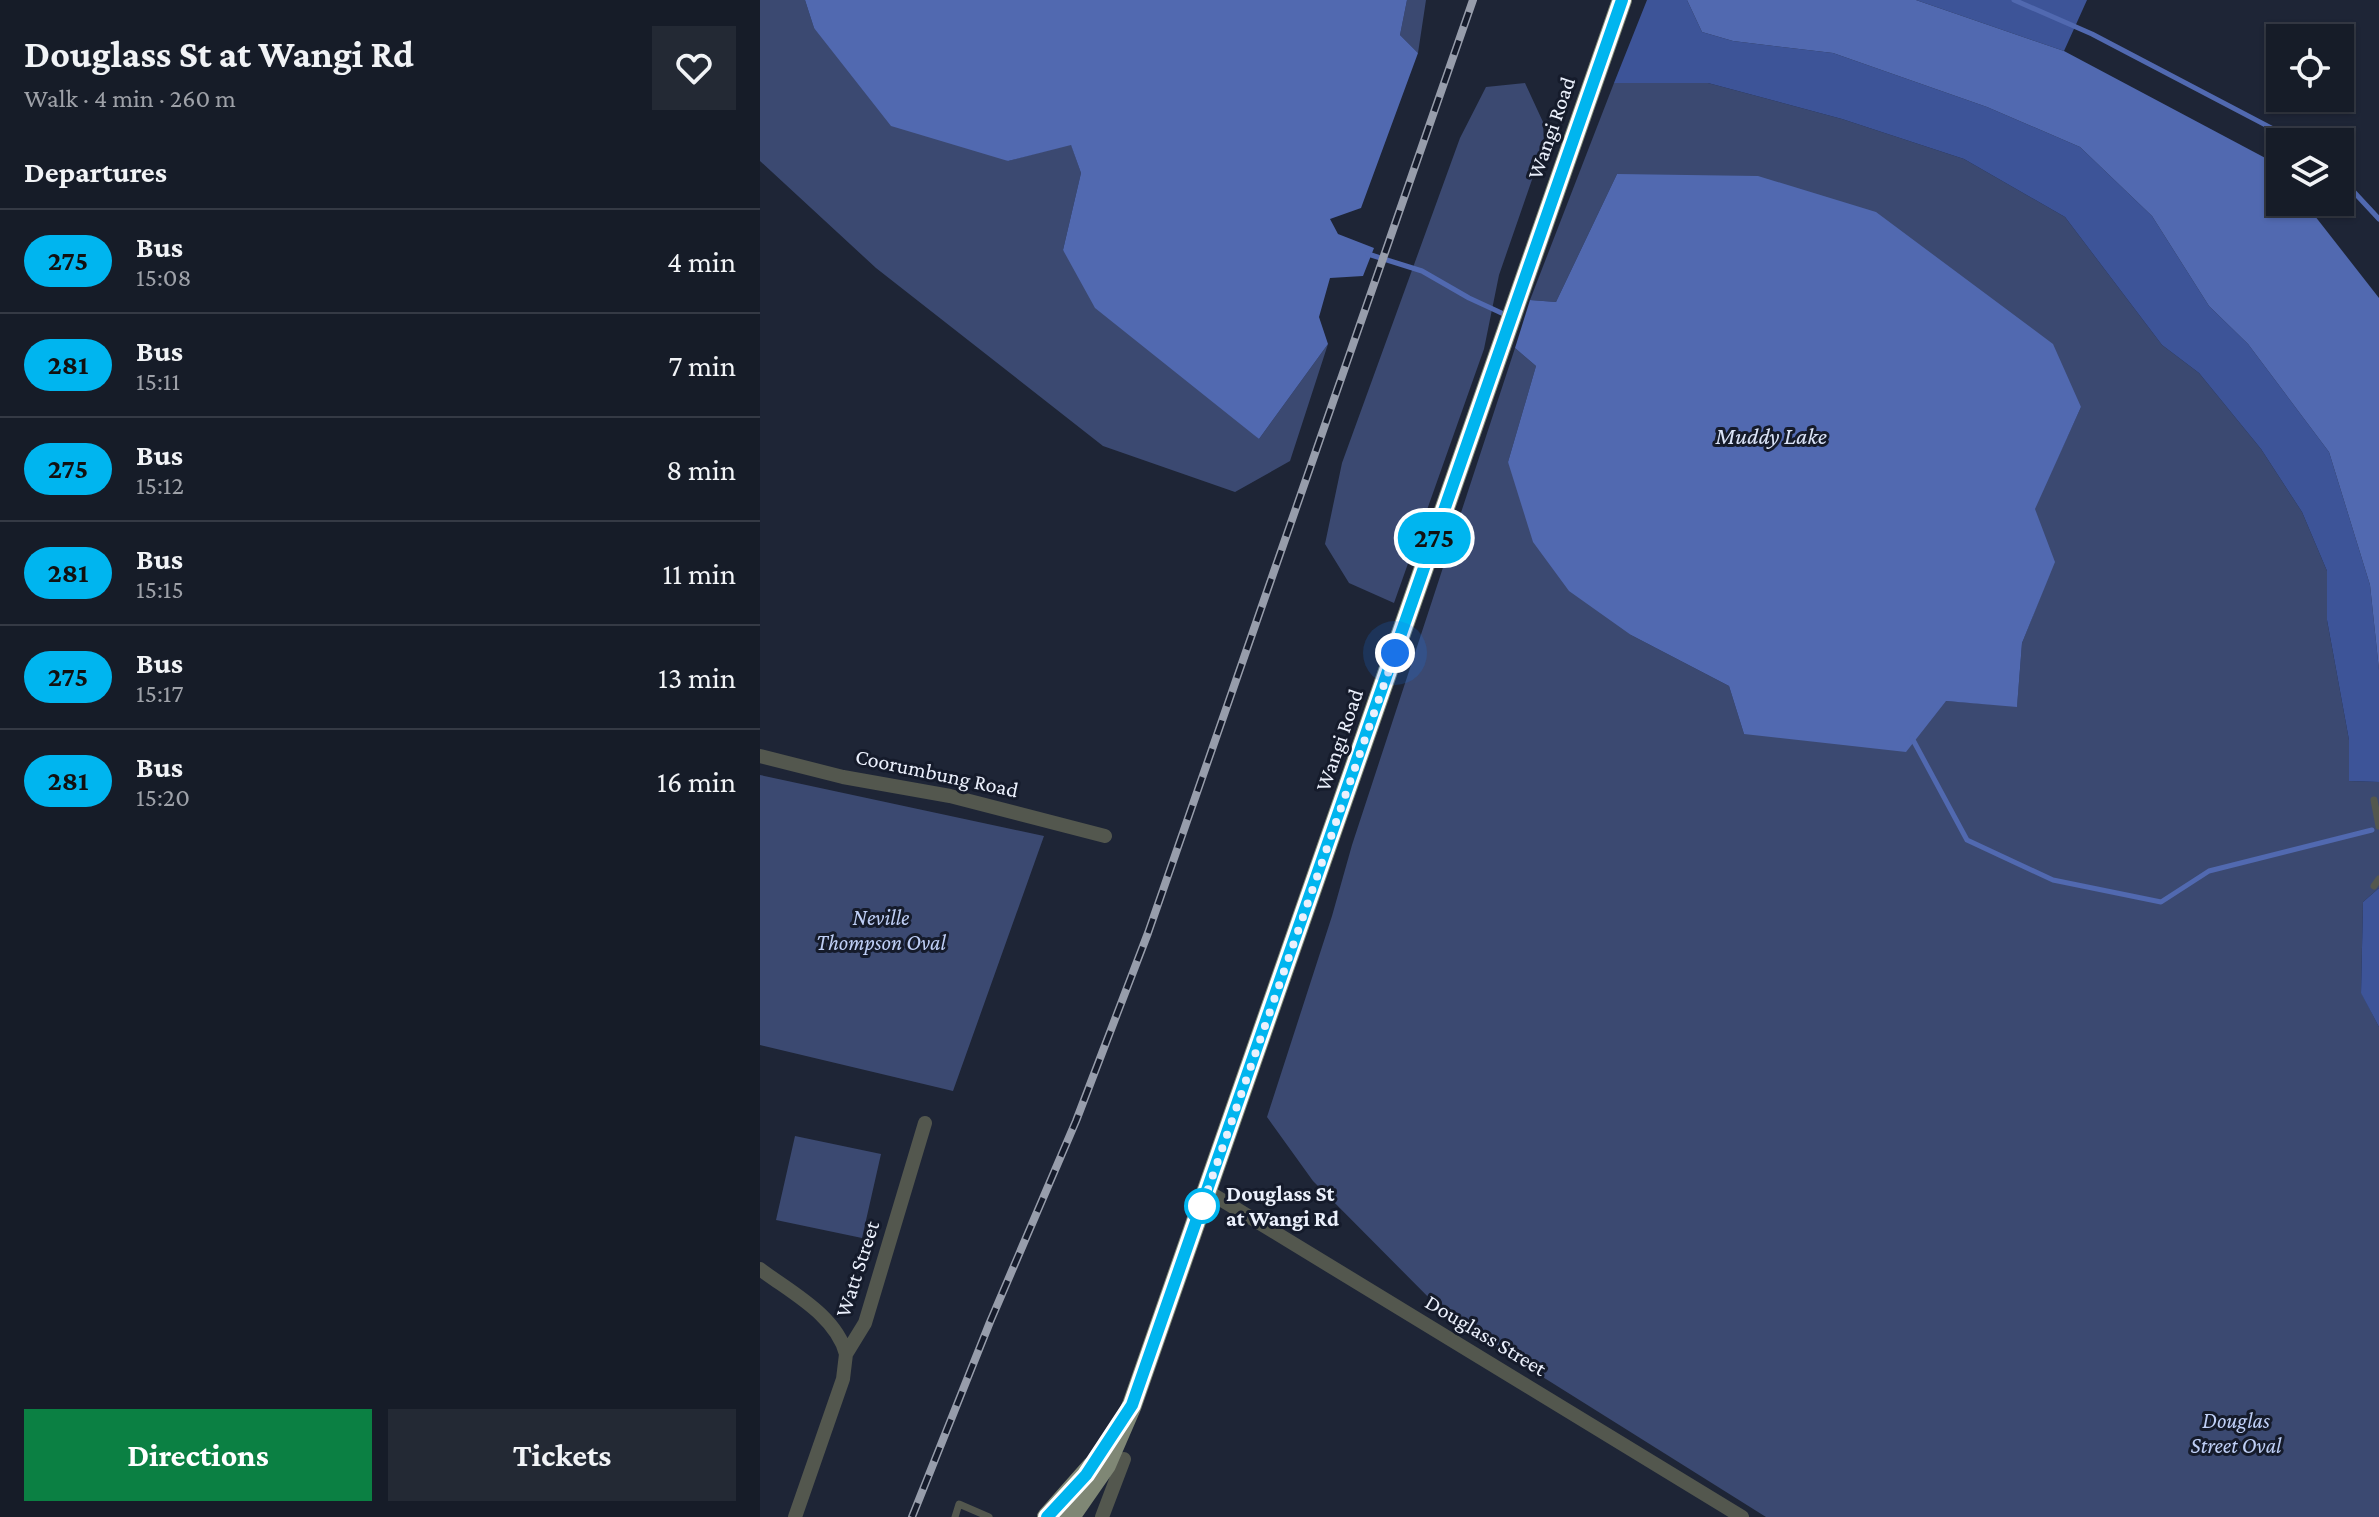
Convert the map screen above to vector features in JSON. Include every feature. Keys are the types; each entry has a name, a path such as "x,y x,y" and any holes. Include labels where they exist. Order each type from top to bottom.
{"main road":[{"name":"Wangi Road","path":"1132,1405 1622,0"},
{"path":"1047,1517 1086,1475 1132,1405"},
{"path":"1070,1517 1106,1465 1132,1405"}],"street":[{"name":"Coorumbung Road","path":"760,756 843,777 950,796 1105,836"},
{"name":"Watt Street","path":"795,1517 843,1379 846,1354 865,1323 925,1123"},
{"name":"Douglass Street","path":"1207,1191 1742,1517"},
{"path":"760,1269 830,1323 843,1342 846,1354"},
{"path":"1102,1517 1124,1459"}],"lane":[{"path":"2374,800 2379,826"},
{"path":"955,1517 959,1504 989,1517"}],"green space":[{"path":"760,0 805,0 814,28 1008,161 1071,144 1081,173 1063,250 1259,439 1328,344 1290,461 1235,492 1103,446 876,268 760,161"},
{"path":"1407,0 1426,0 1418,53 1400,35"},
{"path":"1525,83 1543,122 1544,145 1499,275 1484,349 1394,603 1349,583 1325,544 1342,463 1460,138 1486,87"},
{"name":"Douglas Street Oval","path":"1614,83 1708,83 1842,119 1964,159 2065,217 2162,345 2199,373 2261,449 2302,512 2327,571 2327,620 2349,740 2349,781 2379,782 2379,888 2363,902 2361,992 2379,1027 2379,1517 1766,1517 1450,1319 1313,1181 1267,1117 1352,845 1515,348 1536,366 1508,462 1631,635 1729,686 1744,734 1946,701 2017,706 2022,643 2054,562 2034,509 2081,407 1617,174 1556,302 1530,300"},
{"name":"Neville Thompson Oval","path":"760,775 1044,836 953,1091 760,1045"},
{"path":"795,1136 881,1154 862,1238 776,1220"}],"shaded area":[{"path":"1647,0 1687,0 1702,32 1733,41 1833,53 1987,107 2080,147 2152,216 2209,306 2248,344 2329,452 2370,585 2379,670 2379,782 2349,781 2349,740 2327,620 2327,571 2302,512 2261,449 2199,373 2162,345 2065,217 1964,159 1842,119 1708,83 1614,83"},
{"path":"1916,0 2087,0 2064,51"},
{"path":"2379,888 2379,1027 2361,993 2363,902"}],"water":[{"path":"805,0 1407,0 1400,35 1418,53 1361,208 1330,219 1338,234 1374,248 1363,276 1330,278 1319,317 1328,344 1259,439 1095,308 1063,250 1081,173 1071,145 1008,161 891,126 814,28"},
{"path":"1687,0 1916,0 2064,51 2266,158 2266,216 2315,216 2379,298 2379,670 2370,585 2329,452 2248,344 2209,306 2152,216 2080,147 1987,107 1833,53 1733,41 1702,32"},
{"name":"Muddy Lake","path":"1617,174 1758,176 1876,212 2053,344 2081,407 2035,509 2055,562 2022,643 2017,707 1946,701 1906,752 1744,734 1729,686 1631,635 1569,591 1533,542 1508,462 1536,366 1515,348 1530,300 1556,302"}],"waterway":[{"path":"2014,0 2092,34 2271,128"},
{"path":"2354,192 2379,219"},
{"path":"1368,254 1422,271 1508,316"},
{"path":"1912,738 1967,840 2053,880 2161,902 2209,871 2372,830"}],"railway":[{"path":"912,1517 990,1322 1076,1121 1148,933 1473,0"}],"bus line":[{"name":"275","path":"1047,1517 1086,1475 1132,1405 1622,0"}],"place":[{"name":"Douglass St at Wangi Rd","path":"1202,1206"}],"route":[{"path":"1202,1206 1198,1218 1395,653"}]}
